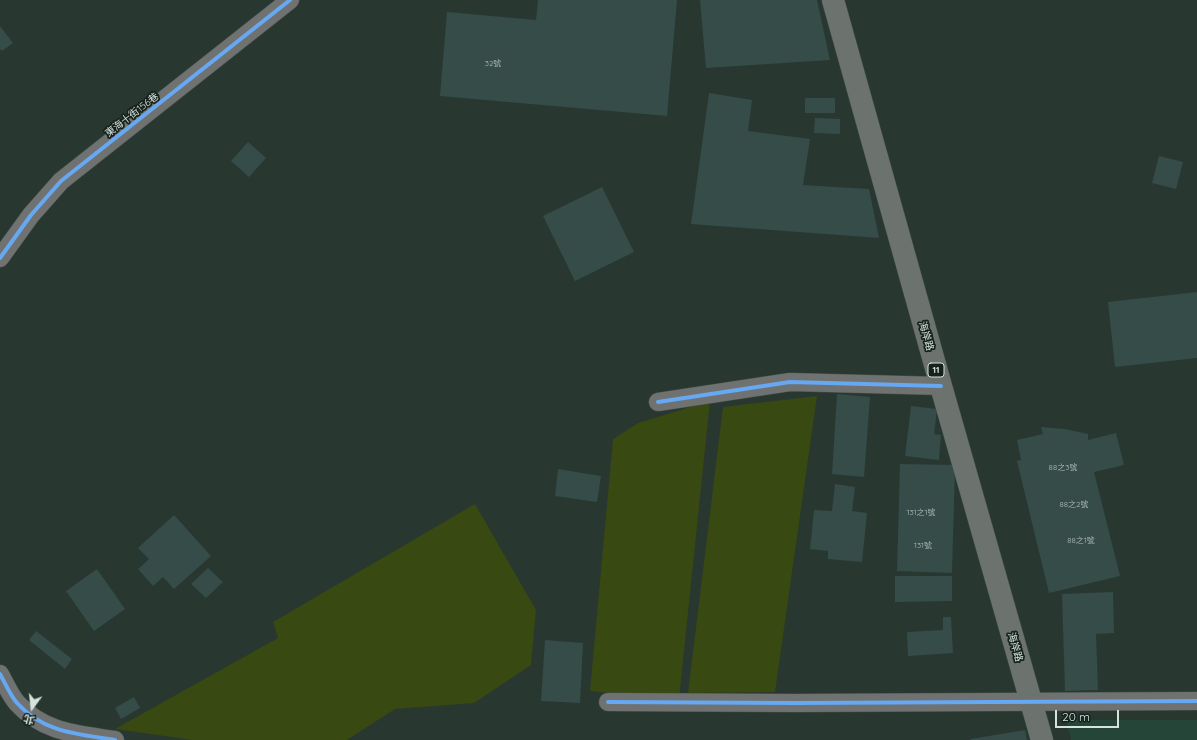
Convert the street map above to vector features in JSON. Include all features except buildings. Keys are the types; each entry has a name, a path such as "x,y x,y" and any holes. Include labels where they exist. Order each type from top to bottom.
{"main road":[{"name":"海岸路","path":"833,0 940,386 1042,740"}],"street":[{"name":"東海十街156巷","path":"0,258 31,215 61,181 290,0"},
{"path":"658,402 790,382 940,386"},
{"path":"0,674 17,702 36,720 63,732 115,740"},
{"path":"608,702 1197,702"}],"shaded area":[{"path":"1066,720 1197,720 1197,740 1071,740"}],"green space":[{"path":"817,396 775,692 688,693 723,407"},
{"path":"710,401 679,699 590,691 613,439 638,423"},
{"path":"475,504 536,610 531,665 474,703 395,709 347,740 193,740 115,729 278,638 273,622"}],"cycle path":[{"path":"0,258 31,215 61,181 290,0"},
{"path":"658,402 790,382 941,386"},
{"path":"0,674 17,703 38,721 75,734 115,740"},
{"path":"608,702 795,703 1197,701"}]}
